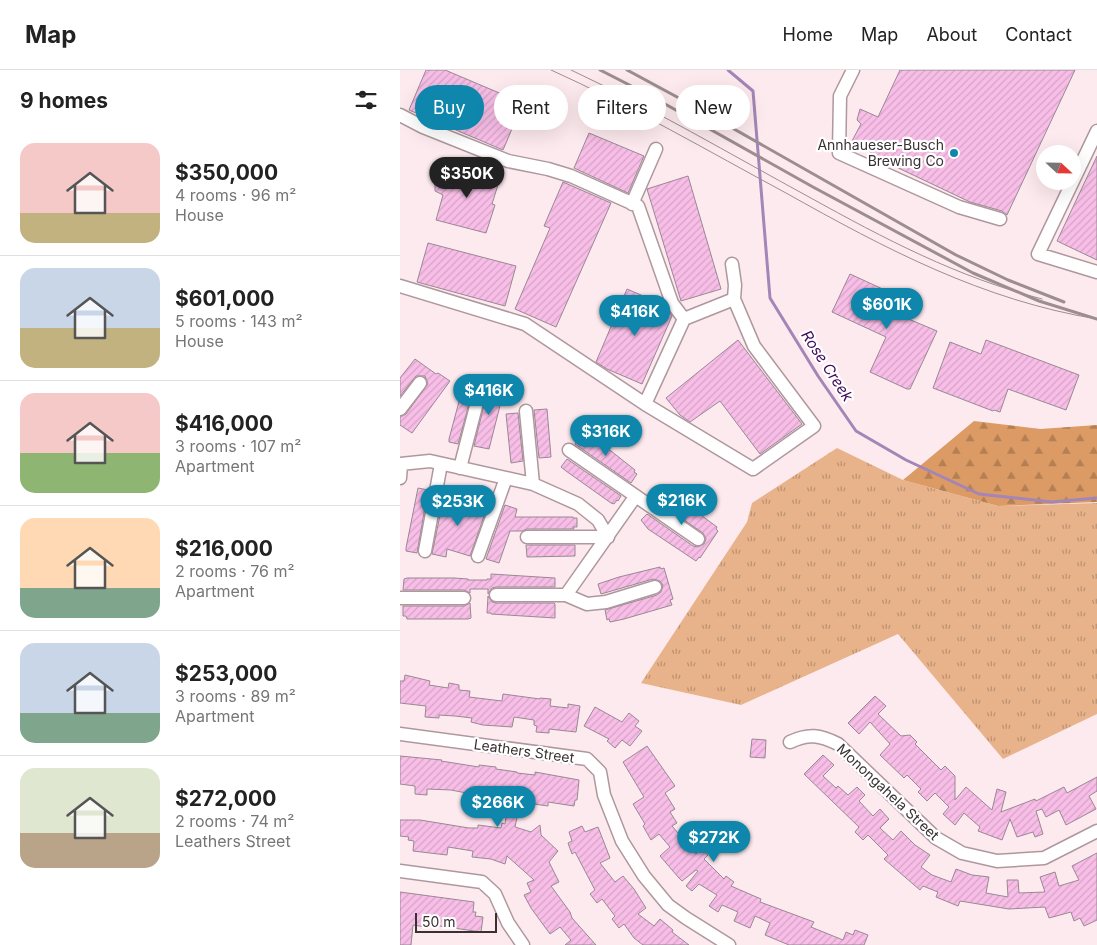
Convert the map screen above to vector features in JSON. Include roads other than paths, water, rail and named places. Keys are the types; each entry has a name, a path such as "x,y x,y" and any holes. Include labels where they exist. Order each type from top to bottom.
{"street":[{"path":"853,70 840,96 839,153 959,207 1000,219"},
{"path":"400,115 422,127 508,161 571,176 638,206 672,303 684,318"},
{"path":"1097,131 1038,254 1097,272"},
{"path":"632,204 656,149"},
{"path":"400,286 525,324 645,404 753,469 814,426 754,346 734,299 735,285 732,264"},
{"path":"645,404 684,318 734,299"},
{"path":"400,409 420,383"},
{"path":"460,468 482,387"},
{"path":"526,412 533,484"},
{"path":"570,450 698,539"},
{"path":"400,478 401,464 430,461 533,484 578,504 598,520 608,538"},
{"path":"425,551 441,464"},
{"path":"478,556 506,478"},
{"path":"566,594 608,538 635,497"},
{"path":"527,538 608,538"},
{"path":"496,595 566,594 587,604 606,602 655,587"},
{"path":"400,598 464,598"},
{"name":"Leathers Street","path":"400,734 587,760 600,772 604,794 622,841 644,876 668,905 729,945"},
{"name":"Monongahela Street","path":"790,742 800,737 822,736 838,744 936,838 962,853 997,862 1044,858 1097,831"},
{"path":"400,872 482,882 495,894 508,923 523,945"}],"waterway":[{"name":"Rose Creek","path":"728,70 753,91 770,298 818,376 856,431 906,460 979,494 1052,502 1097,498"}],"tram line":[{"path":"551,70 640,114 861,234 936,270 974,286 1014,299 1097,319"},
{"path":"571,70 661,116 837,213 894,242 980,280 1042,299"}],"railway":[{"path":"600,70 973,273 1039,301 1097,319"},
{"path":"627,70 956,255 1008,280 1064,302"}],"place":[{"name":"Annhaueser-Busch Brewing Co","path":"954,153"}]}
